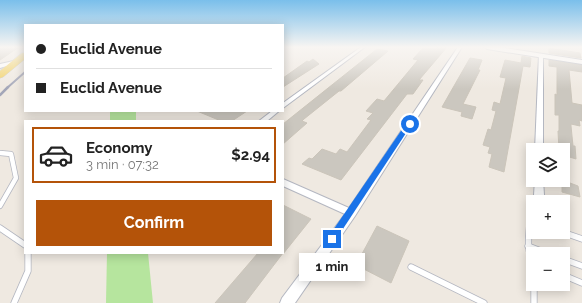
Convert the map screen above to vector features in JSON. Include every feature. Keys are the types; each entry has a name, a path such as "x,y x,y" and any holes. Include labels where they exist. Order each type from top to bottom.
{"main road":[{"path":"0,75 18,61"}],"street":[{"path":"0,66 17,61"},
{"path":"284,105 344,61"},
{"path":"287,303 351,213 451,61"},
{"path":"539,143 541,61"},
{"path":"263,120 275,112"},
{"path":"284,182 351,213"},
{"path":"538,195 539,187"}],"lane":[{"path":"0,153 11,154 16,178 0,206"},
{"path":"0,228 24,244"},
{"path":"570,235 582,239"},
{"path":"528,246 529,239"},
{"path":"14,303 28,271 28,254"},
{"path":"570,262 582,266"},
{"path":"411,267 484,303"},
{"path":"570,278 582,282"},
{"path":"534,291 534,303"}],"green space":[{"path":"110,112 136,112 136,120 110,120"},
{"path":"107,254 148,254 153,303 106,303"}],"building":[{"path":"307,61 316,61 319,64 284,86 284,77"},
{"path":"362,61 376,61 341,91 339,91 304,119 302,121 307,123 284,143 284,123"},
{"path":"417,61 435,61 419,80 423,80 413,94 407,94 341,180 302,164 309,158 312,159 322,149 336,154 340,149 347,152 371,120 367,119 373,113 366,111 377,99 384,101"},
{"path":"468,61 482,61 478,70 480,70 463,104 476,107 472,119 461,116 462,112 442,107"},
{"path":"505,61 521,63 521,61 531,61 530,67 523,66 504,172 489,167 492,154 488,153 490,147 483,145 488,129 491,130 496,111 492,110 494,102 500,104 506,78 500,77"},
{"path":"549,61 582,65 582,72 569,70 572,103 582,105 582,121 579,120 580,126 571,124 576,159 570,157 570,143 559,143 559,115 555,115 557,67 549,66"},
{"path":"199,112 246,112 234,120 219,120"},
{"path":"570,183 578,186 580,197 562,192 562,187 570,187"},
{"path":"284,206 311,219 284,253"},
{"path":"377,226 409,241 391,283 356,265"},
{"path":"257,254 282,254 245,303 215,303"}],"railway":[{"path":"7,88 24,73"},
{"path":"0,95 7,88"}],"route":[{"path":"332,239 410,124"}]}
